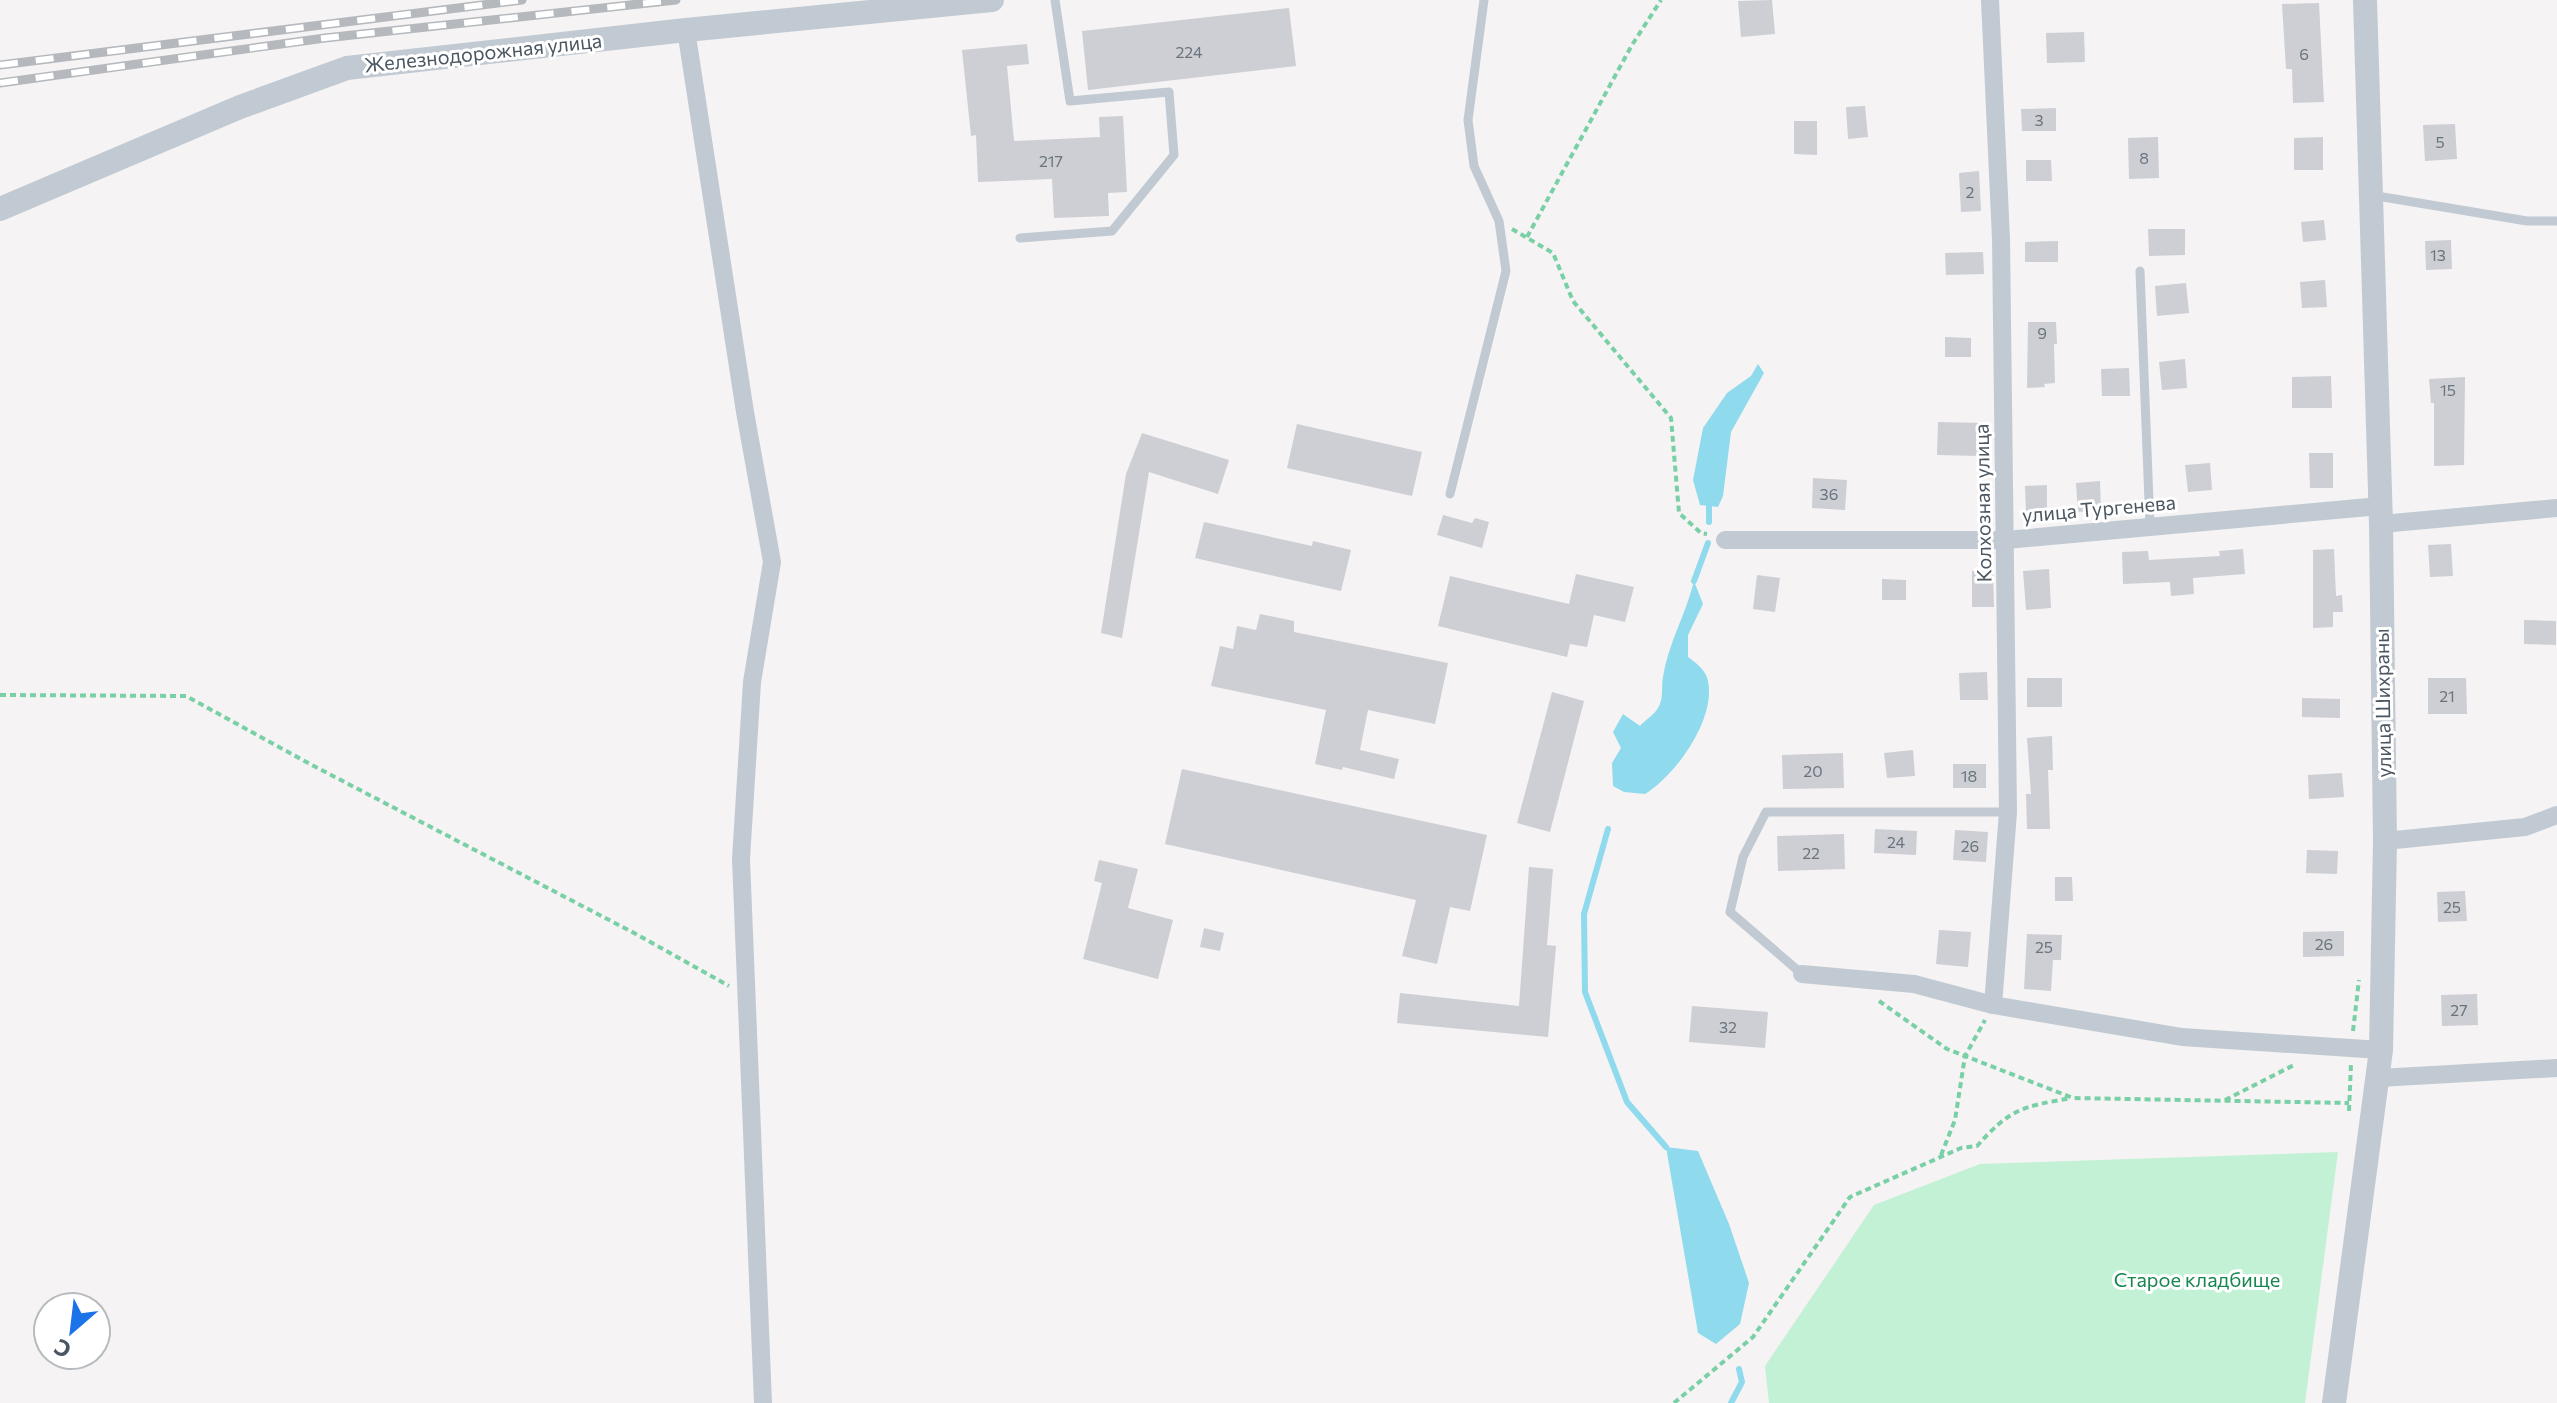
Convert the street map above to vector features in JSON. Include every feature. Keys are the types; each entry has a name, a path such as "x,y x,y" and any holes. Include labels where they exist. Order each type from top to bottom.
{"street":[{"name":"Железнодорожная улица","path":"0,209 240,107 347,68 992,0"},
{"name":"Колхозная улица","path":"1990,0 2001,239 2008,812 1993,1005"},
{"name":"улица Шихраны","path":"2334,1403 2381,1050 2385,841 2381,515 2365,0"},
{"path":"686,30 745,412 772,562 752,682 741,859 763,1403"},
{"name":"улица Тургенева","path":"1725,540 2006,540 2150,527 2557,508"},
{"path":"2385,841 2525,827 2557,815"},
{"path":"1802,974 1914,984 1993,1005 2182,1037 2381,1050"},
{"path":"2377,1090 2557,1068"}],"lane":[{"path":"1020,238 1112,231 1174,155 1169,92 1070,101 1055,0"},
{"path":"1450,494 1506,271 1499,221 1474,166 1468,120 1484,0"},
{"path":"2371,195 2527,221 2557,221"},
{"path":"2140,271 2150,527"},
{"path":"1802,974 1730,912 1743,857 1766,812 2008,812"}],"path":[{"path":"1527,237 1632,45 1661,0"},
{"path":"1499,221 1553,253 1573,301 1671,418 1679,513 1701,533 1725,540"},
{"path":"0,695 186,696 636,934 746,996"},
{"path":"2349,1118 2351,1048 2360,972"},
{"path":"1848,979 1947,1049 2073,1098"},
{"path":"1940,1157 1955,1120 1965,1056 1993,1005"},
{"path":"2223,1101 2330,1046"},
{"path":"1674,1403 1753,1337 1850,1197 1961,1148 1977,1146 2001,1119 2028,1106 2073,1098 2349,1103 2377,1090"}],"green space":[{"name":"Старое кладбище","path":"2338,1152 2305,1403 1769,1403 1765,1366 1874,1205 1980,1164"}],"water":[{"path":"1758,364 1764,373 1731,432 1723,496 1718,507 1700,505 1693,480 1703,428 1727,393 1751,376"},
{"path":"1694,581 1703,604 1688,635 1688,657 1707,677 1709,696 1706,712 1691,745 1669,774 1645,794 1624,792 1613,786 1612,763 1621,748 1613,732 1623,714 1640,726 1658,708 1669,653"},
{"path":"1666,1147 1698,1151 1729,1224 1749,1283 1740,1324 1716,1344 1698,1333"}],"building":[{"path":"1772,0 1775,34 1741,37 1738,1"},
{"path":"2319,3 2324,102 2293,103 2292,69 2286,69 2282,4"},
{"path":"1289,8 1296,66 1088,90 1082,31"},
{"path":"2084,32 2085,62 2047,63 2046,33"},
{"path":"1027,44 1029,64 1007,66 1014,141 1100,137 1099,117 1123,116 1127,192 1108,193 1109,216 1054,218 1052,179 978,182 976,135 971,136 962,50"},
{"path":"1865,106 1868,137 1848,139 1846,107"},
{"path":"2056,108 2056,131 2022,131 2021,109"},
{"path":"1794,121 1817,121 1817,155 1794,154"},
{"path":"2455,124 2457,159 2425,161 2423,125"},
{"path":"2158,137 2159,178 2129,179 2128,138"},
{"path":"2323,137 2323,170 2294,170 2294,138"},
{"path":"2026,160 2051,160 2052,181 2026,181"},
{"path":"1979,171 1981,211 1961,212 1959,173"},
{"path":"2324,220 2326,240 2303,242 2301,222"},
{"path":"2148,229 2185,229 2185,255 2149,256"},
{"path":"2451,240 2452,269 2426,270 2425,241"},
{"path":"2058,241 2058,262 2025,262 2025,242"},
{"path":"1983,252 1984,274 1946,275 1945,253"},
{"path":"2325,280 2327,307 2302,308 2300,282"},
{"path":"2186,283 2189,313 2157,316 2155,286"},
{"path":"2028,322 2056,322 2055,383 2044,384 2045,387 2027,388"},
{"path":"1945,337 1971,338 1971,357 1945,357"},
{"path":"2185,359 2187,388 2162,390 2159,362"},
{"path":"2129,368 2130,396 2102,396 2101,369"},
{"path":"2331,376 2332,408 2292,408 2292,377"},
{"path":"2465,377 2464,465 2434,466 2434,403 2431,403 2429,379"},
{"path":"1938,422 1981,423 1980,456 1937,455"},
{"path":"1297,424 1422,452 1412,496 1287,468"},
{"path":"1142,433 1229,460 1218,494 1149,472 1122,638 1101,633 1126,474"},
{"path":"2309,453 2333,453 2333,488 2310,488"},
{"path":"2210,463 2212,490 2188,492 2185,465"},
{"path":"1813,478 1847,480 1845,510 1812,508"},
{"path":"2100,481 2101,510 2078,512 2076,483"},
{"path":"2047,485 2047,514 2026,514 2025,486"},
{"path":"1443,515 1472,523 1475,518 1489,522 1482,548 1437,535"},
{"path":"1204,522 1312,546 1313,541 1351,550 1341,591 1195,558"},
{"path":"2451,544 2453,576 2430,577 2428,545"},
{"path":"2243,549 2245,574 2193,578 2194,594 2171,596 2170,582 2123,584 2122,552 2148,551 2149,560 2220,556 2219,551"},
{"path":"2334,549 2336,596 2342,595 2343,612 2333,612 2333,627 2313,628 2313,550"},
{"path":"2049,569 2051,608 2026,610 2023,571"},
{"path":"1972,571 1993,571 1994,607 1972,607"},
{"path":"1576,574 1634,587 1625,622 1594,615 1587,647 1570,644 1567,657 1438,626 1450,576 1569,604"},
{"path":"1757,575 1780,578 1775,612 1753,609"},
{"path":"1882,579 1906,580 1906,600 1882,600"},
{"path":"1260,614 1294,621 1294,632 1448,663 1435,724 1368,710 1360,750 1399,759 1394,779 1315,764 1326,710 1211,686 1220,646 1233,649 1237,626 1256,630"},
{"path":"2524,620 2556,621 2556,645 2524,644"},
{"path":"1987,672 1988,700 1960,700 1959,673"},
{"path":"2027,678 2062,678 2062,707 2027,707"},
{"path":"2428,678 2466,678 2467,714 2428,714"},
{"path":"1552,692 1584,701 1550,832 1517,823"},
{"path":"2302,698 2340,699 2340,718 2302,717"},
{"path":"2052,736 2053,770 2048,770 2050,829 2027,829 2026,794 2031,794 2027,738"},
{"path":"1913,750 1915,776 1887,778 1884,753"},
{"path":"1843,753 1844,788 1783,789 1782,755"},
{"path":"1953,764 1986,764 1986,788 1953,788"},
{"path":"1182,769 1487,835 1470,911 1450,907 1437,964 1402,956 1416,900 1165,844"},
{"path":"2342,773 2344,797 2309,799 2308,775"},
{"path":"1875,829 1917,831 1916,855 1874,853"},
{"path":"1955,830 1988,832 1986,862 1953,860"},
{"path":"1844,834 1845,869 1778,871 1777,836"},
{"path":"2307,850 2338,851 2337,874 2306,873"},
{"path":"1099,860 1138,869 1128,908 1173,920 1158,979 1083,959 1102,883 1094,881"},
{"path":"1529,867 1553,869 1547,945 1556,946 1548,1037 1397,1023 1400,993 1519,1006"},
{"path":"2055,877 2072,877 2073,901 2055,901"},
{"path":"2465,891 2467,921 2438,922 2437,892"},
{"path":"1204,928 1224,933 1220,951 1200,947"},
{"path":"1939,930 1971,932 1968,967 1936,964"},
{"path":"2344,931 2344,956 2303,957 2303,932"},
{"path":"2027,934 2062,935 2061,960 2053,960 2051,991 2024,989"},
{"path":"2477,994 2478,1025 2442,1026 2441,995"},
{"path":"1692,1006 1768,1012 1765,1048 1689,1042"}],"waterway":[{"path":"1709,506 1709,522"},
{"path":"1694,581 1708,543"},
{"path":"1608,829 1584,914 1585,992 1627,1102 1666,1147"},
{"path":"1731,1403 1742,1382 1739,1369"}],"railway":[{"path":"0,65 522,0"},
{"path":"0,83 325,38 676,0"}]}
